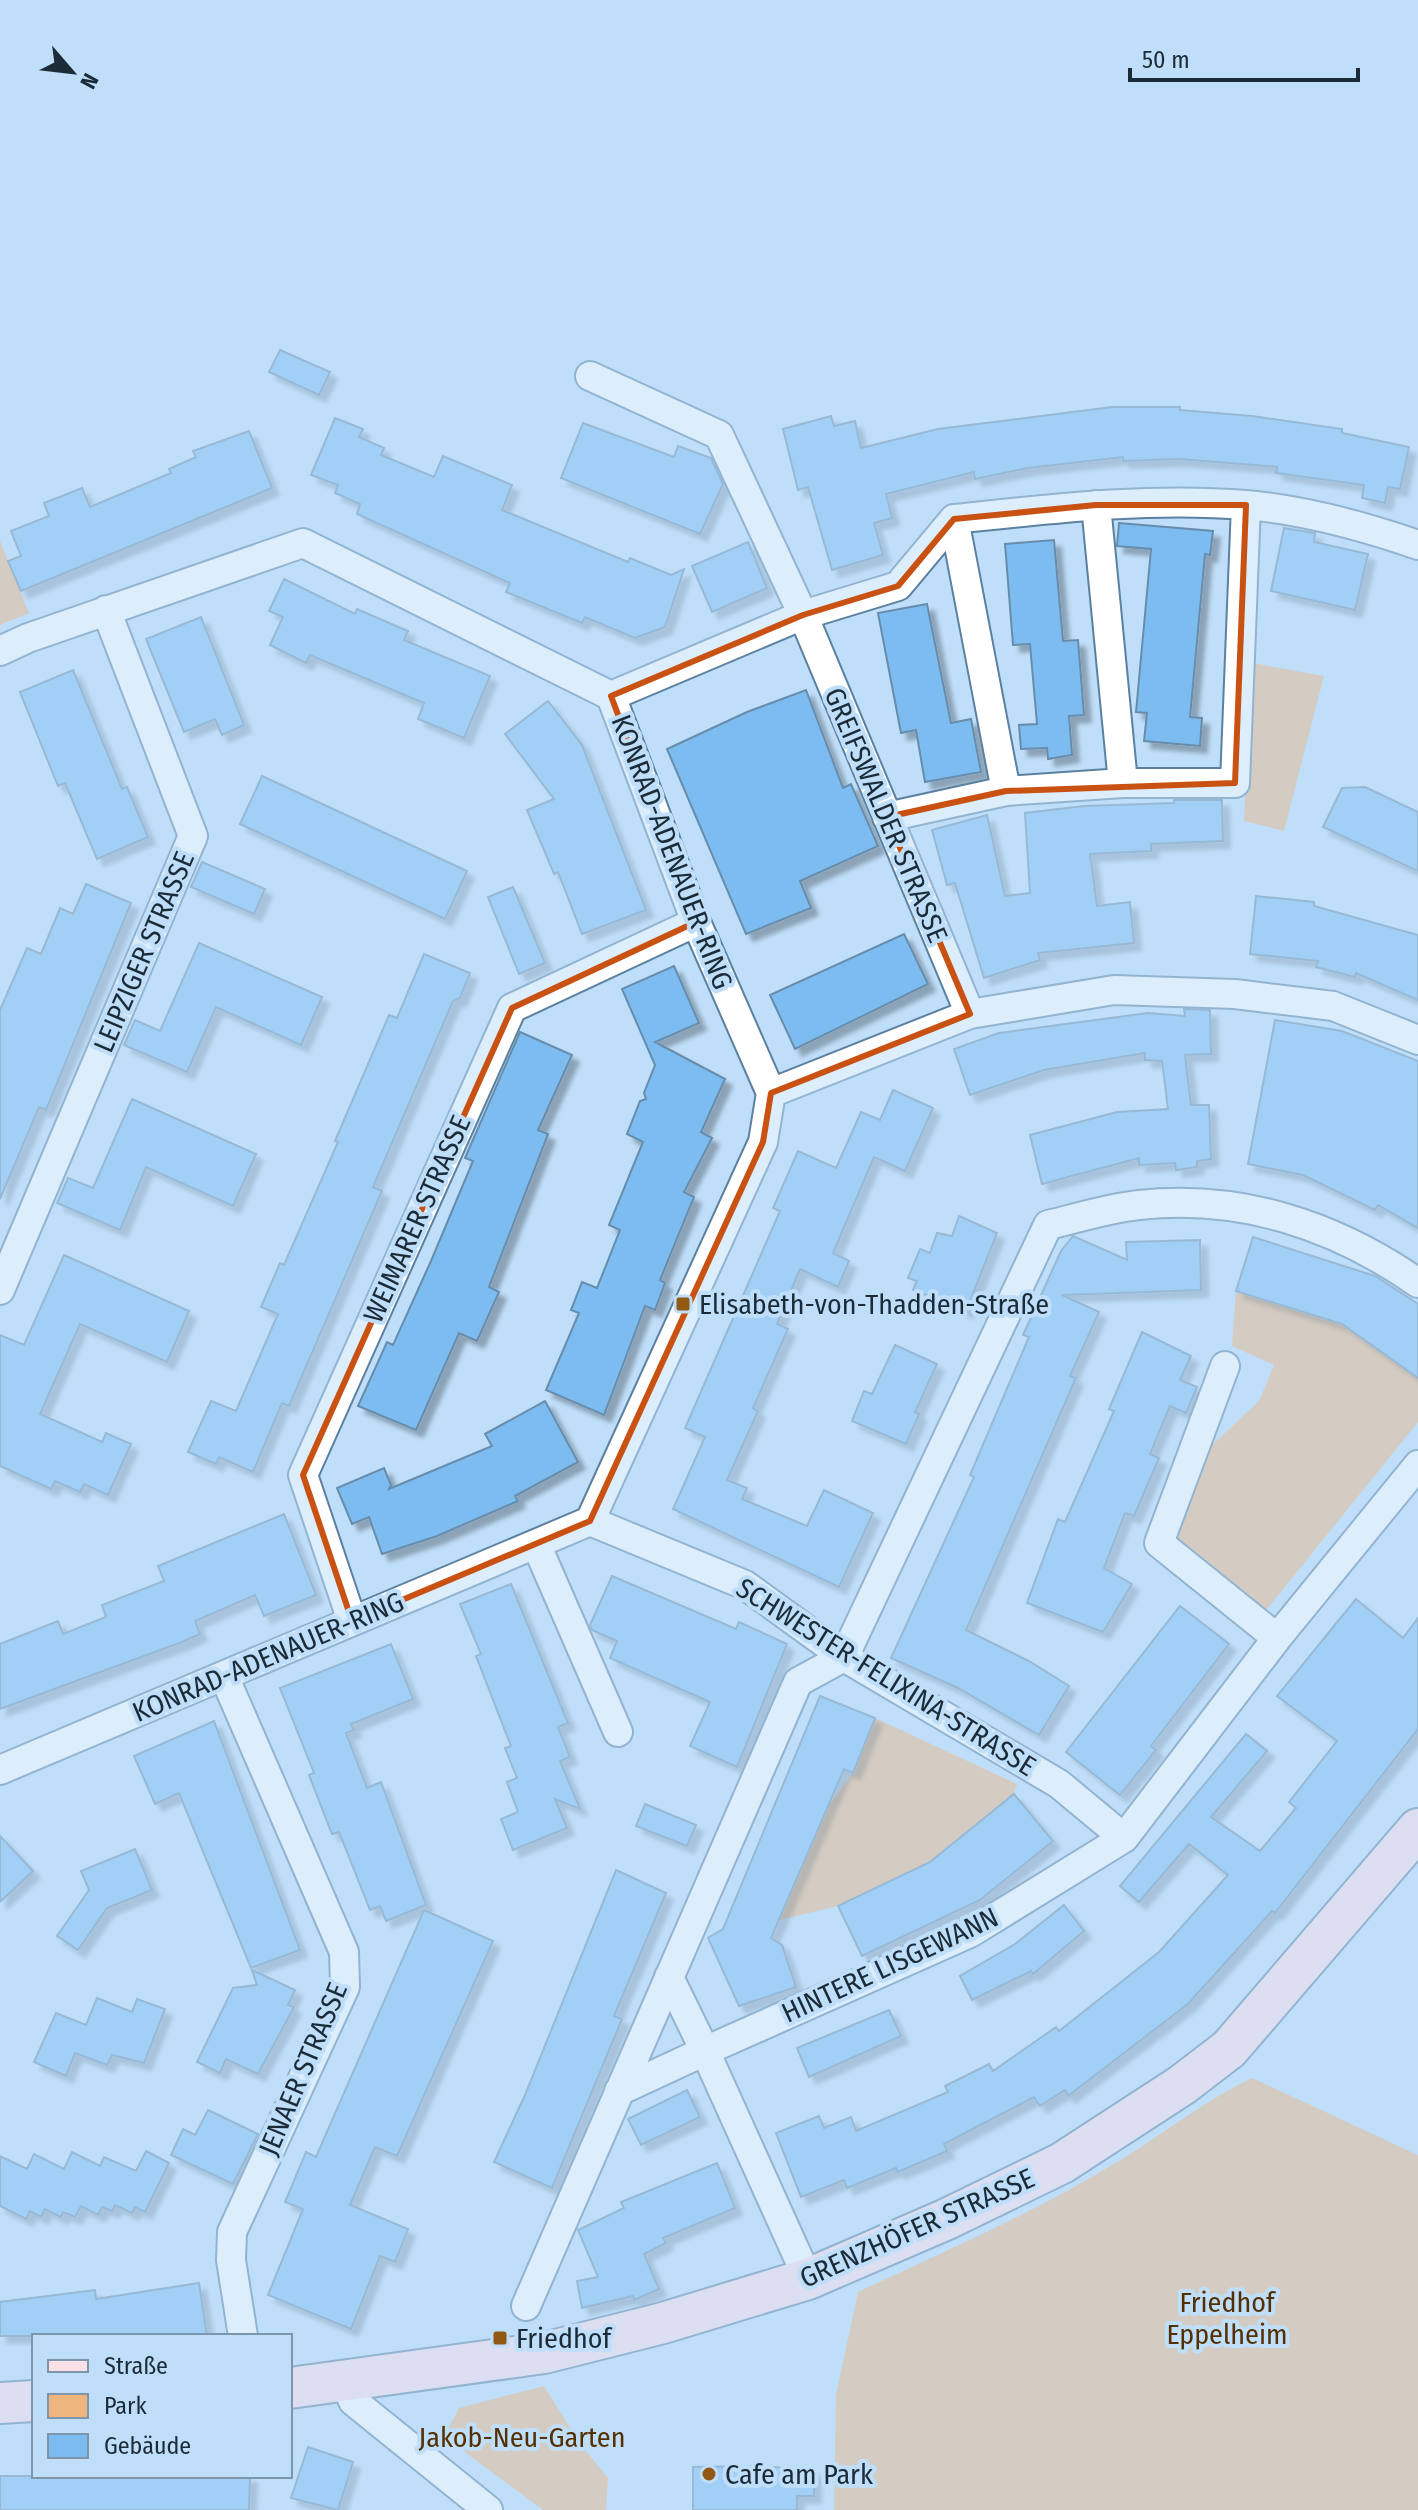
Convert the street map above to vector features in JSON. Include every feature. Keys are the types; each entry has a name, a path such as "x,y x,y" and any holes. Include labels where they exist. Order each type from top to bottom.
{"street":[{"name":"GREIFSWALDER STRASSE","path":"590,376 719,435 803,615 970,1014"},
{"path":"611,696 803,615 898,586 954,519 1096,505 1246,505 1358,524 1418,545"},
{"path":"1096,505 1123,783"},
{"path":"887,817 1006,791 1123,783 1235,783 1246,505"},
{"path":"954,519 1006,791"},
{"name":"KONRAD-ADENAUER-RING","path":"0,651 106,610 303,543 611,696 696,922 771,1093"},
{"name":"LEIPZIGER STRASSE","path":"0,1290 193,836 106,610"},
{"name":"WEIMARER STRASSE","path":"352,1621 303,1475 512,1008 696,922"},
{"path":"590,1521 763,1142 771,1093 970,1014 1114,990 1235,994 1333,1006 1418,1040"},
{"path":"526,2306 798,1682 844,1657 1048,1225 1139,1205 1229,1204 1288,1216 1344,1239 1418,1283"},
{"path":"1225,1366 1159,1543 1277,1638"},
{"name":"HINTERE LISGEWANN","path":"619,2091 970,1933 1124,1838 1277,1638 1418,1465"},
{"name":"KONRAD-ADENAUER-RING","path":"0,1770 590,1521"},
{"name":"SCHWESTER-FELIXINA-STRASSE","path":"590,1521 745,1585 844,1657 1059,1784 1124,1838"},
{"path":"536,1544 618,1732"},
{"name":"JENAER STRASSE","path":"224,1676 344,1952 345,1987 232,2232 231,2260 243,2334"},
{"name":"GRENZHÖFER STRASSE","path":"292,2388 544,2353 663,2323 808,2279 947,2219 1062,2163 1182,2085 1229,2049 1418,1829"},
{"path":"669,1977 808,2279"},
{"path":"345,2382 353,2401 488,2510"},
{"path":"0,2403 32,2401"}],"highlighted area":[{"path":"1096,505 1246,505 1235,783 1006,791 887,817 970,1014 771,1093 763,1142 590,1521 352,1621 303,1475 512,1008 696,922 611,696 803,615 898,586 954,519"}],"green space":[{"path":"0,541 29,613 0,625"},
{"path":"1252,663 1324,676 1284,831 1244,821"},
{"path":"1236,1291 1341,1324 1418,1378 1418,1422 1263,1614 1171,1534 1211,1446 1259,1401 1274,1365 1232,1346"},
{"path":"875,1718 1017,1784 1014,1794 928,1863 838,1906 779,1920 828,1806 853,1773"},
{"name":"Friedhof Eppelheim","path":"1252,2078 1418,2155 1418,2510 834,2510 836,2395 858,2292 1058,2196"},
{"name":"Jakob-Neu-Garten","path":"544,2386 580,2444 608,2478 606,2510 543,2510 466,2453 449,2427 459,2408"}],"building":[{"path":"280,350 330,372 319,395 269,372"},
{"path":"1112,407 1180,407 1180,410 1252,416 1342,429 1342,433 1409,447 1400,489 1388,487 1385,503 1362,498 1364,485 1276,473 1277,467 1180,459 1123,461 1123,457 1028,468 975,479 974,472 886,494 892,518 874,523 883,555 832,570 808,487 798,490 783,429 831,416 834,426 855,421 861,448 938,429"},
{"path":"335,418 363,429 359,437 384,448 381,455 434,477 443,456 512,485 502,510 628,562 630,558 671,575 684,569 665,627 635,638 585,617 582,623 506,592 510,583 357,514 360,504 335,493 338,485 311,475"},
{"path":"583,423 674,457 678,446 711,458 723,484 700,534 561,478"},
{"path":"249,431 272,488 21,591 8,561 21,556 11,531 49,516 44,503 82,488 90,507 171,473 169,469 196,457 193,451"},
{"path":"1119,523 1213,531 1210,555 1205,554 1190,717 1202,718 1200,746 1144,741 1147,713 1136,712 1151,549 1117,546"},
{"path":"1284,528 1315,533 1314,542 1368,554 1355,610 1271,591"},
{"path":"1054,540 1063,641 1078,640 1084,715 1069,716 1072,755 1048,759 1047,748 1021,749 1019,725 1037,724 1030,644 1013,645 1005,544"},
{"path":"748,542 767,588 712,612 692,566"},
{"path":"284,579 355,614 357,609 408,631 404,640 490,676 464,738 418,719 424,703 310,655 306,663 270,645 283,617 269,611"},
{"path":"927,604 951,723 971,719 981,772 925,782 916,730 901,733 878,613"},
{"path":"201,617 244,725 222,735 215,719 184,732 146,639"},
{"path":"73,670 122,789 127,787 148,837 97,859 65,783 58,786 20,692"},
{"path":"806,690 843,788 851,784 878,846 800,881 811,908 746,934 667,749 747,712"},
{"path":"548,701 582,745 646,910 582,934 558,872 554,874 527,810 554,799 505,734"},
{"path":"262,776 467,871 445,919 240,824"},
{"path":"1365,787 1418,812 1418,871 1323,827 1342,788"},
{"path":"1174,800 1222,800 1223,841 1151,844 1151,851 1090,854 1097,906 1130,902 1134,943 1038,953 1040,960 984,978 955,883 947,885 932,830 987,815 1005,896 1030,893 1025,813 1084,806 1174,803"},
{"path":"202,862 265,889 254,914 191,887"},
{"path":"86,884 131,903 46,1110 39,1107 0,1199 0,1010 27,948 41,954 60,908 73,914"},
{"path":"513,887 545,963 519,974 488,897"},
{"path":"1256,896 1314,902 1314,906 1418,935 1418,1000 1356,973 1355,977 1316,967 1318,961 1250,954"},
{"path":"904,934 928,984 795,1049 770,995"},
{"path":"199,943 322,997 301,1045 216,1007 187,1072 124,1045 135,1020 160,1031"},
{"path":"424,954 470,973 460,998 453,1001 373,1187 382,1191 289,1406 282,1403 253,1472 219,1457 216,1464 188,1452 211,1401 236,1411 278,1314 261,1307 280,1263 284,1265 338,1142 335,1141 389,1015 397,1018"},
{"path":"674,966 699,1023 655,1042 725,1079 701,1132 712,1138 684,1192 694,1197 660,1280 665,1283 655,1310 645,1306 604,1415 546,1390 579,1313 571,1310 582,1282 597,1288 620,1230 609,1225 643,1142 627,1134 640,1101 646,1099 644,1093 655,1065 622,989"},
{"path":"1184,1009 1210,1010 1211,1054 1185,1055 1191,1105 1209,1105 1211,1159 1197,1161 1197,1167 1176,1170 1175,1163 1139,1165 1139,1158 1042,1184 1030,1135 1117,1112 1168,1109 1162,1061 1145,1060 1145,1053 1044,1070 970,1095 954,1049 999,1033 1148,1013 1185,1016"},
{"path":"1275,1020 1342,1031 1418,1061 1418,1228 1378,1205 1375,1210 1303,1175 1248,1164"},
{"path":"520,1032 572,1055 538,1130 548,1134 489,1287 499,1292 477,1341 459,1333 416,1430 358,1406 387,1342 393,1345 431,1261 473,1161 465,1158"},
{"path":"893,1090 933,1108 905,1171 874,1157 833,1253 849,1261 838,1287 800,1269 777,1324 788,1329 753,1408 758,1411 727,1480 747,1488 742,1499 807,1526 824,1490 873,1513 839,1587 673,1509 705,1437 685,1428 780,1211 773,1208 798,1151 836,1168 861,1112 880,1120"},
{"path":"132,1099 256,1154 233,1206 146,1167 120,1230 57,1203 68,1178 93,1188"},
{"path":"959,1216 997,1233 966,1311 913,1290 917,1281 908,1278 920,1249 930,1253 937,1233 952,1236"},
{"path":"1073,1236 1127,1260 1126,1242 1200,1240 1201,1290 1062,1295 1099,1312 1070,1376 1076,1378 966,1630 1029,1661 1069,1686 1039,1735 958,1688 891,1658 974,1477 970,1475 1029,1337 1023,1335 1061,1251"},
{"path":"1253,1237 1375,1276 1418,1304 1418,1378 1342,1324 1236,1291"},
{"path":"64,1255 189,1311 167,1362 80,1324 40,1414 102,1442 106,1433 131,1444 108,1495 84,1484 80,1492 55,1481 51,1489 0,1466 0,1335 24,1345"},
{"path":"1142,1332 1191,1356 1180,1380 1197,1387 1186,1413 1170,1406 1150,1454 1159,1458 1134,1516 1125,1513 1104,1568 1132,1584 1103,1632 1027,1603 1058,1519 1065,1522 1114,1411 1109,1409"},
{"path":"895,1345 937,1364 915,1412 919,1414 906,1444 852,1421 864,1391 872,1394"},
{"path":"545,1401 578,1462 515,1496 518,1501 437,1536 382,1554 369,1517 352,1524 337,1488 384,1468 391,1485 389,1489 492,1446 485,1434"},
{"path":"284,1514 316,1595 264,1616 255,1595 195,1621 200,1634 0,1709 0,1644 58,1621 63,1634 106,1617 102,1605 164,1581 158,1566"},
{"path":"612,1576 736,1629 739,1622 787,1644 737,1767 690,1746 710,1702 610,1658 617,1641 592,1630 590,1625"},
{"path":"511,1584 568,1723 558,1727 570,1757 560,1761 580,1809 555,1799 567,1828 513,1850 501,1819 518,1812 507,1782 517,1778 505,1748 511,1746 476,1656 481,1654 460,1604"},
{"path":"1356,1599 1403,1638 1418,1618 1418,1729 1275,1913 1272,1911 1188,2004 1068,2096 1065,2090 1040,2106 1034,2097 944,2144 947,2151 898,2172 896,2168 847,2188 844,2180 801,2197 776,2133 819,2116 824,2128 851,2117 856,2131 948,2092 945,2086 989,2064 993,2071 1056,2027 1059,2031 1159,1952 1228,1875 1189,1844 1139,1902 1120,1886 1246,1734 1267,1751 1211,1817 1260,1851 1296,1808 1289,1802 1337,1741 1277,1696"},
{"path":"1180,1606 1229,1644 1151,1746 1156,1750 1120,1795 1066,1752"},
{"path":"391,1644 413,1699 351,1724 354,1730 346,1733 367,1788 381,1782 426,1905 386,1921 380,1906 370,1910 339,1832 332,1834 309,1775 314,1773 280,1688"},
{"path":"820,1696 875,1718 853,1773 844,1769 771,1938 782,1945 796,1987 739,2006 708,1938 723,1929"},
{"path":"214,1721 300,1950 251,1968 179,1793 155,1804 134,1756"},
{"path":"1014,1794 1053,1841 980,1900 862,1956 838,1906 930,1862"},
{"path":"645,1804 696,1825 687,1846 636,1826"},
{"path":"0,1836 33,1871 0,1902"},
{"path":"135,1849 152,1890 107,1908 78,1950 57,1936 89,1890 81,1871"},
{"path":"616,1870 666,1893 614,2016 622,2019 552,2188 494,2162 525,2095"},
{"path":"1064,1905 1084,1931 1033,1974 1031,1971 972,2000 960,1976 1015,1944"},
{"path":"424,1910 493,1941 397,2156 375,2147 350,2205 408,2229 395,2262 380,2256 351,2329 268,2295 303,2209 285,2202 306,2152 316,2157"},
{"path":"252,1970 295,1990 288,2005 294,2007 258,2074 226,2059 220,2073 197,2062 233,1988 257,1985"},
{"path":"97,1998 132,2012 137,1999 165,2009 144,2063 112,2055 107,2065 75,2053 66,2076 34,2062 56,2013 86,2025"},
{"path":"889,2010 901,2036 809,2077 797,2048"},
{"path":"687,2090 700,2117 641,2145 628,2119"},
{"path":"208,2110 258,2134 233,2184 171,2155 183,2129 195,2135"},
{"path":"146,2151 169,2163 145,2212 135,2207 132,2213 115,2205 112,2211 102,2207 98,2215 81,2206 75,2217 63,2212 61,2217 45,2209 41,2217 30,2211 26,2219 0,2206 0,2156 27,2169 34,2154 64,2169 72,2152 100,2166 104,2157 136,2171"},
{"path":"717,2163 735,2208 663,2238 666,2243 644,2254 659,2289 634,2300 633,2296 582,2308 577,2281 598,2277 578,2230 624,2208 621,2202"},
{"path":"199,2283 207,2334 0,2336 0,2302 95,2290 96,2299"},
{"path":"308,2447 353,2462 338,2510 291,2498"},
{"path":"756,2466 814,2470 814,2496 797,2496 797,2510 693,2510 693,2467"},
{"path":"0,2476 250,2478 249,2510 0,2510"}],"place":[{"name":"Elisabeth-von-Thadden-Straße","path":"683,1304"},
{"name":"Friedhof","path":"500,2338"},
{"name":"Cafe am Park","path":"709,2474"}]}
